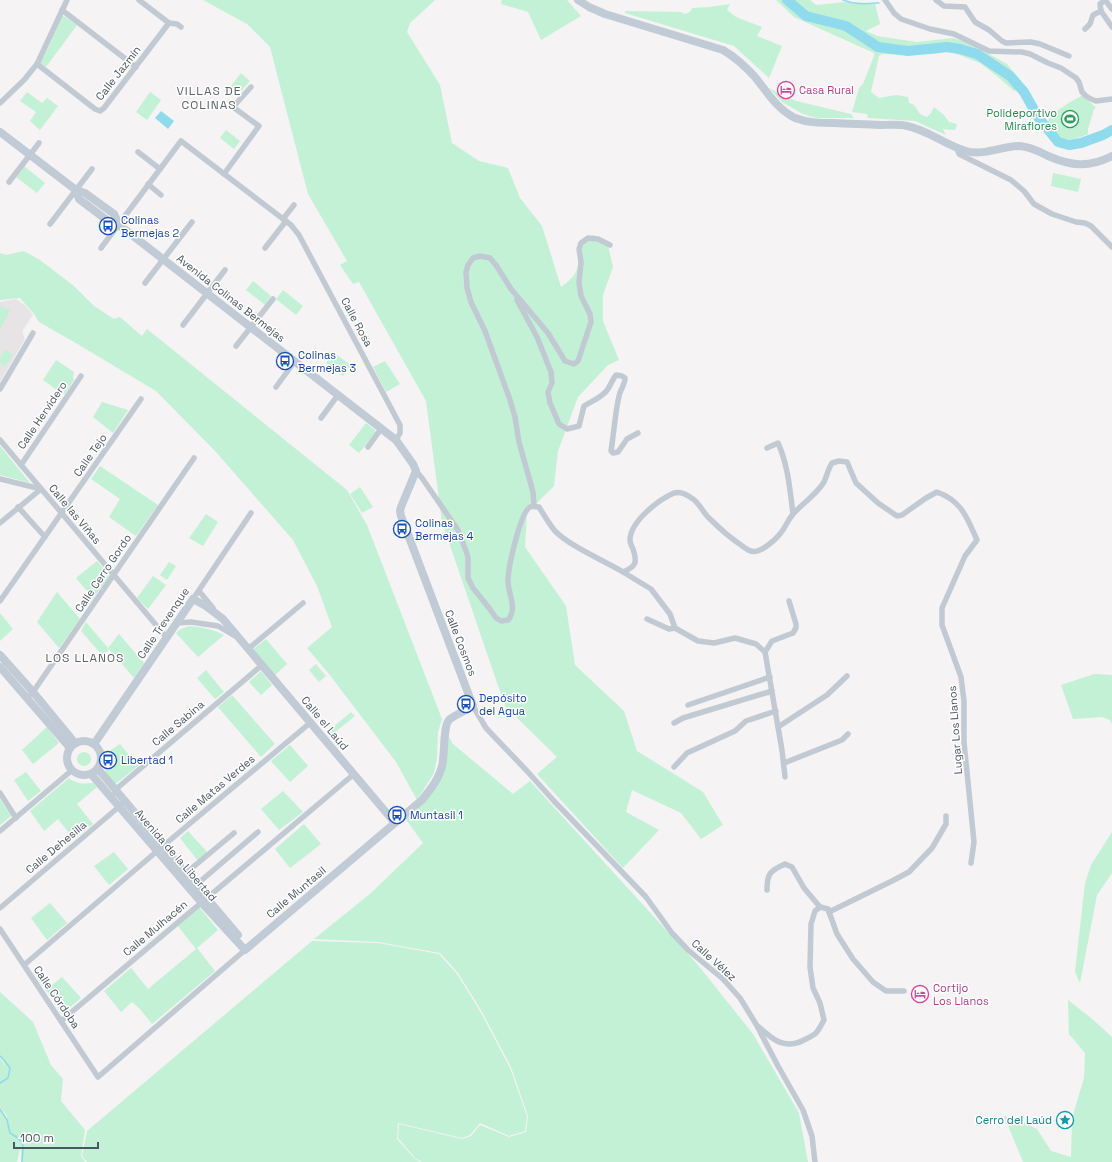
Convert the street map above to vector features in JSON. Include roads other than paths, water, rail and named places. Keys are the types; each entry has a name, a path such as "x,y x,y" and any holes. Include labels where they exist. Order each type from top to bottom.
{"street":[{"path":"0,103 24,80 37,64 67,0"},
{"path":"139,0 169,24 177,24 181,27"},
{"path":"578,0 605,14 723,50 738,60 774,102 795,118 813,123 907,126 923,131 957,148 967,151 985,152 1011,147 1028,147 1059,160 1081,165 1096,162 1112,156"},
{"path":"885,0 894,13 901,19 930,29 954,34 989,51 1022,52 1030,54 1061,68 1076,78 1082,92 1091,99 1096,101 1112,99"},
{"path":"936,0 944,6 965,7 975,22 989,30 1006,43 1031,42 1040,44 1069,56"},
{"path":"1112,8 1105,0 1100,4 1101,11 1112,27"},
{"path":"62,10 136,67"},
{"path":"1085,29 1090,24 1093,15 1101,11"},
{"name":"Calle Jazmín","path":"37,64 95,109 100,111 104,108 169,24"},
{"path":"224,174 259,126 233,107 251,87"},
{"name":"Avenida Colinas Bermejas","path":"0,132 76,190 85,193 114,214 119,225 396,440 413,464 416,471"},
{"name":"Calle Rosa","path":"160,169 181,141 284,220 299,235 400,425 400,433 396,440"},
{"path":"9,182 39,143"},
{"path":"957,148 959,154 1011,180 1024,191 1034,204 1052,214 1076,222 1085,223 1090,226 1112,247"},
{"path":"101,248 160,169 138,152"},
{"path":"50,224 92,169"},
{"path":"148,184 161,195"},
{"path":"265,248 294,206"},
{"path":"145,283 192,222"},
{"path":"534,506 533,492 519,442 515,417 509,397 485,331 471,302 467,288 466,272 468,265 473,258 480,256 490,258 512,289 548,333 565,361 574,364 578,361 591,322 590,314 581,296 579,283 581,262 579,249 581,243 588,238 598,239 610,245"},
{"path":"183,325 225,270"},
{"path":"512,289 536,337 551,372 552,382 548,392 550,403 559,424 567,429 579,426 584,406 608,390 616,375 625,378 625,382 619,394 611,451 613,453 618,452 627,438 638,432"},
{"path":"236,346 273,299"},
{"path":"0,389 33,333"},
{"path":"276,387 295,361"},
{"name":"Calle Hervidero","path":"20,465 81,376"},
{"path":"321,418 338,395"},
{"name":"Calle Tejo","path":"0,601 141,399"},
{"path":"368,447 381,429"},
{"name":"Calle las Viñas","path":"0,440 167,638"},
{"path":"767,448 778,443 782,451 787,469 793,514"},
{"name":"Calle Cerro Gordo","path":"26,698 33,692 194,458"},
{"name":"Lugar Los Llanos","path":"623,572 632,568 635,562 635,554 630,540 634,528 641,517 656,502 675,493 682,492 694,500 708,517 722,530 749,550 757,551 779,535 793,514 818,490 832,463 840,461 847,462 856,483 878,503 898,516 902,515 937,492 955,502 967,518 977,540 965,556 942,608 942,625 961,678 964,701 964,742 974,842 971,863"},
{"path":"416,471 458,530 468,557 468,578 473,588 496,618 501,621 508,620 512,614 513,604 508,580 510,567 515,544 525,513 534,506 539,507 555,531 572,544 651,589 670,614 675,628"},
{"name":"Calle Cosmos","path":"416,471 401,507 401,516 473,706 486,728 554,801"},
{"path":"0,479 41,489"},
{"path":"0,523 41,489"},
{"path":"18,507 45,537"},
{"name":"Calle Trevenque","path":"94,744 251,514"},
{"name":"Calle el Laúd","path":"199,591 396,823"},
{"name":"Calle el Laúd","path":"192,599 206,606 218,615"},
{"path":"765,652 772,641 793,633 796,628 789,602"},
{"path":"248,649 303,603"},
{"path":"647,618 669,629 675,628 698,641 714,643 735,638 756,644 765,652 786,777"},
{"name":"Calle el Laúd","path":"177,622 191,622 218,626 238,638"},
{"path":"0,655 33,692 72,746"},
{"name":"Calle Sabina","path":"115,790 262,665"},
{"path":"0,667 26,698 72,746"},
{"path":"778,726 827,695 847,676"},
{"path":"688,705 770,677"},
{"path":"674,723 683,718 772,691"},
{"name":"Calle Muntasil","path":"98,1077 247,948 422,800 437,779 442,766 445,751 445,727 449,720 473,706"},
{"path":"674,767 687,753 735,731 746,721 776,711"},
{"name":"Calle Matas Verdes","path":"24,965 310,723"},
{"path":"784,763 842,740 848,734"},
{"path":"85,741 94,744 101,753 100,764 94,772 82,776 76,774 71,770 66,757 72,746 85,741"},
{"path":"0,831 71,770"},
{"name":"Avenida de la Libertad","path":"94,772 115,790 119,803"},
{"name":"Avenida de la Libertad","path":"94,772 119,803 247,948"},
{"name":"Calle Mulhacén","path":"61,1021 354,774"},
{"path":"0,793 16,818"},
{"name":"Calle Vélez","path":"554,801 646,897 672,933 688,950 723,979 740,998 803,1110 812,1136 815,1162"},
{"name":"Calle Dehesilla","path":"0,908 119,803"},
{"path":"829,912 909,872 932,848 946,824 946,816"},
{"path":"196,885 258,832"},
{"path":"186,873 234,833"},
{"name":"Avenida de la Libertad","path":"160,849 186,873 196,885 204,900"},
{"path":"767,890 767,878 773,869 785,864 792,867 804,888 820,907 828,909 837,934 853,959 873,982 886,991 904,991"},
{"path":"756,1024 772,1038 784,1043 798,1043 818,1033 824,1020 820,1003 813,988 810,967 811,924 815,910 820,907"},
{"name":"Calle Córdoba","path":"0,929 98,1077"}],"water":[{"path":"161,111 174,121 168,129 155,118"}],"waterway":[{"path":"787,0 806,16 846,26 878,47 908,51 947,47 977,54 1010,76 1024,92 1038,117 1058,142 1069,145 1081,143 1112,130"},
{"path":"843,0 847,2 865,4 879,3"},
{"path":"0,1056 10,1068 8,1078 0,1083"},
{"path":"0,1109 7,1120 10,1133 19,1139 23,1144 22,1162"}],"place":[{"name":"Casa Rural","path":"786,90"},
{"name":"Polideportivo Miraflores","path":"1070,119"},
{"name":"Colinas Bermejas 2","path":"108,226"},
{"name":"Colinas Bermejas 3","path":"285,361"},
{"name":"Colinas Bermejas 4","path":"402,529"},
{"name":"Depósito del Agua","path":"466,704"},
{"name":"Libertad 1","path":"108,760"},
{"name":"Muntasil 1","path":"397,815"},
{"name":"Cortijo Los Llanos","path":"920,994"},
{"name":"Cerro del Laúd","path":"1065,1120"}],"district":[{"name":"VILLAS DE COLINAS","path":"209,98"},
{"name":"LOS LLANOS","path":"85,658"}]}
